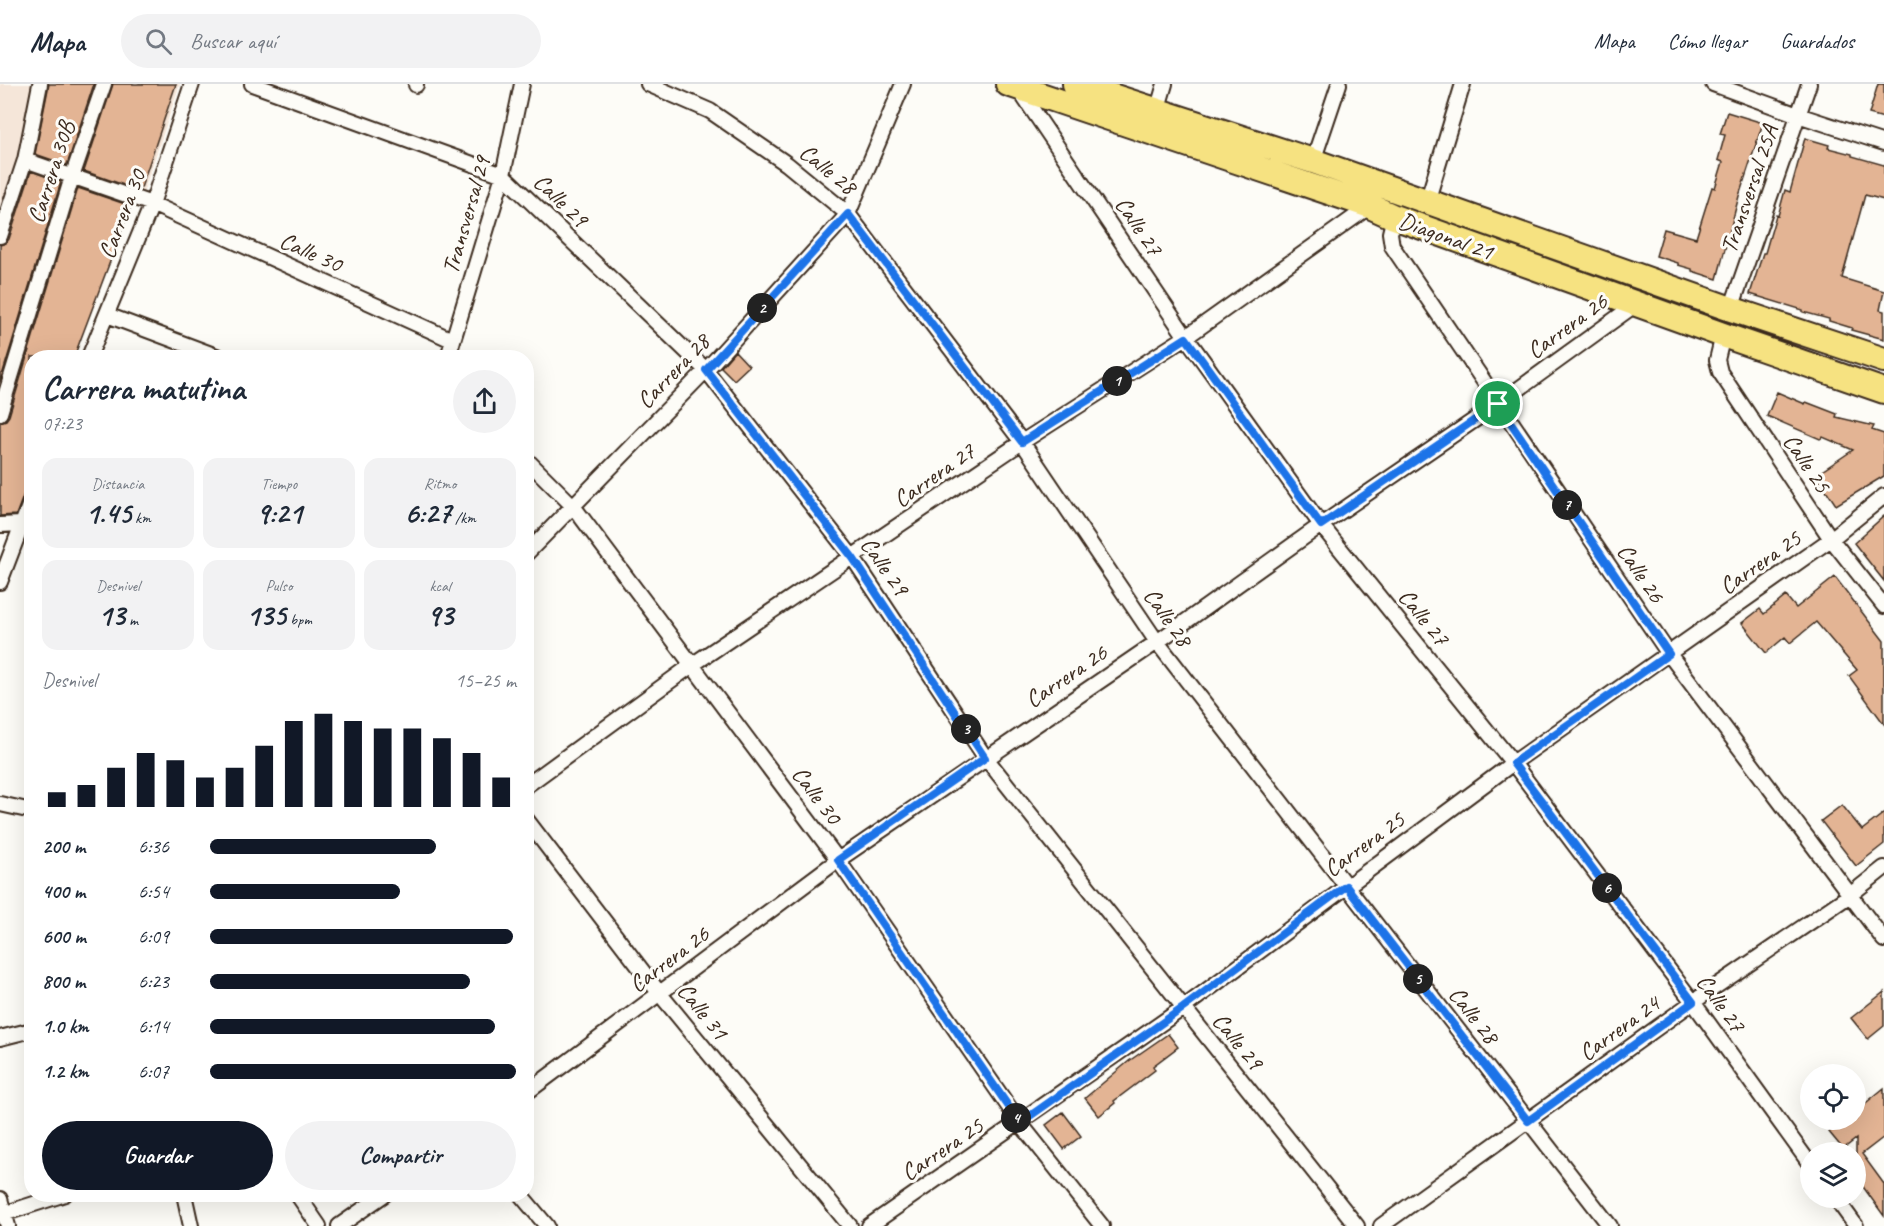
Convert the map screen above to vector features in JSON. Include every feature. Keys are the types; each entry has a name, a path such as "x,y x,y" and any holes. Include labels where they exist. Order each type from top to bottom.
{"highway":[{"name":"Diagonal 21","path":"1075,84 1313,161 1731,309 1884,360"},
{"name":"Diagonal 21","path":"1013,86 1370,206 1394,217 1884,391"}],"street":[{"path":"0,236 25,160 40,84"},
{"name":"Carrera 30B","path":"0,413 72,177 104,84"},
{"name":"Carrera 30","path":"92,350 152,204 192,84"},
{"name":"Calle 29","path":"252,84 503,175 706,370 853,558 985,758 1357,1226"},
{"name":"Transversal 29","path":"450,350 503,175 522,84"},
{"name":"Calle 28","path":"648,84 710,111 787,164 848,214 1022,442 1157,642 1610,1226"},
{"name":"Carrera 28","path":"534,546 706,370 848,214 903,84"},
{"path":"1156,111 1165,84"},
{"path":"1313,161 1339,84"},
{"path":"1427,202 1463,84"},
{"path":"1713,84 1884,143"},
{"name":"Transversal 25A","path":"1731,309 1809,84"},
{"name":"Calle 27","path":"1013,86 1186,338 1321,525 1513,763 1693,1002 1800,1150"},
{"name":"Calle 30","path":"25,160 152,204 452,340"},
{"name":"Carrera 27","path":"534,780 692,665 1022,442 1186,338 1370,206"},
{"name":"Calle 26","path":"1394,217 1390,233 1392,246 1498,404 1669,654 1884,940"},
{"name":"Carrera 26","path":"534,1087 838,860 1157,642 1321,525 1498,404 1636,304"},
{"path":"107,315 200,350"},
{"name":"Calle 25","path":"1723,335 1717,360 1720,372 1832,539 1884,606"},
{"name":"Calle 30","path":"534,467 573,506 838,860 1020,1123 1102,1226"},
{"name":"Carrera 25","path":"869,1226 1183,1008 1513,763 1832,539 1884,496"},
{"path":"0,525 24,526"},
{"path":"0,582 24,530"},
{"path":"0,804 24,809"},
{"name":"Calle 31","path":"534,829 660,994 850,1226"},
{"name":"Carrera 24","path":"1381,1226 1693,1002 1850,895 1884,868"},
{"path":"0,1038 24,1032"},
{"path":"0,1199 4,1218 45,1202"},
{"path":"186,1202 191,1226"},
{"path":"303,1202 320,1226"},
{"path":"339,1226 374,1202"},
{"path":"527,1202 547,1226"},
{"path":"1843,1208 1856,1226"}],"shaded area":[{"path":"0,84 180,84 143,193 25,152 20,173 60,185 0,405"}],"building":[{"path":"49,84 94,84 67,165 35,154"},
{"path":"113,84 176,84 141,188 139,187 138,190 84,171"},
{"path":"1878,84 1884,84 1884,118 1869,114"},
{"path":"1727,112 1763,123 1739,196 1717,279 1656,256 1664,229 1696,238 1712,187 1715,188 1723,162 1718,160 1725,135 1720,134"},
{"path":"1805,138 1829,145 1828,148 1884,165 1884,200 1865,195 1842,278 1884,291 1880,310 1884,311 1884,339 1851,330 1852,328 1829,321 1829,319 1750,294 1785,190 1790,192"},
{"path":"31,171 61,182 0,382 0,245 9,239"},
{"path":"78,188 131,206 77,350 29,350"},
{"path":"735,351 749,366 734,380 721,367"},
{"path":"24,366 24,494 16,515 0,516 0,422 9,416"},
{"path":"1777,392 1837,414 1836,417 1874,426 1872,430 1884,434 1884,476 1836,505 1816,475 1853,450 1823,437 1820,439 1767,416"},
{"path":"1884,516 1884,581 1854,543"},
{"path":"1835,577 1884,641 1884,724 1849,676 1857,670 1816,622 1790,643 1785,637 1766,653 1742,623 1760,609 1764,614 1786,596 1796,608"},
{"path":"1842,805 1862,830 1884,813 1884,844 1856,866 1821,821"},
{"path":"1884,992 1884,1026 1868,1039 1851,1018"},
{"path":"1168,1034 1178,1047 1153,1066 1155,1070 1114,1101 1115,1103 1099,1116 1085,1098 1129,1061"},
{"path":"1884,1088 1884,1137 1866,1151 1866,1142 1856,1142 1856,1139 1852,1142 1837,1142 1829,1132 1832,1130 1866,1130 1866,1103"},
{"path":"1063,1112 1081,1136 1064,1149 1046,1125"},
{"path":"1866,1159 1884,1184 1884,1216 1866,1191"}],"route":[{"path":"848,214 1022,442 1186,338 1321,525 1498,404 1669,654 1513,763 1693,1002 1528,1121 1346,886 1183,1008 1020,1123 838,860 985,758 853,558 706,370 848,214"}]}
